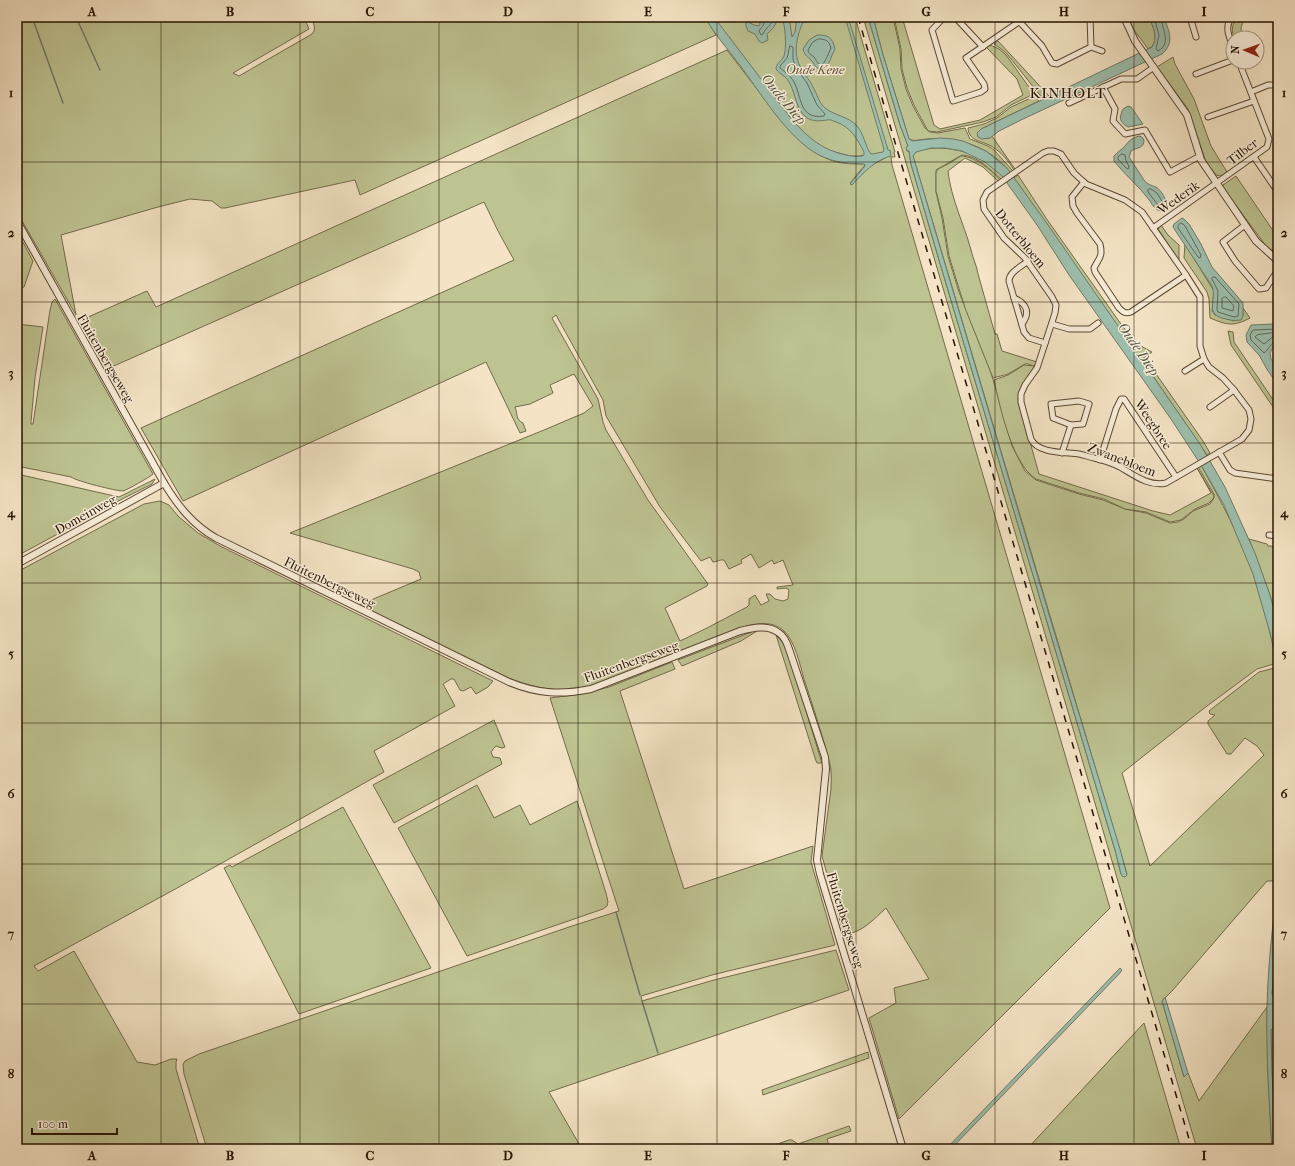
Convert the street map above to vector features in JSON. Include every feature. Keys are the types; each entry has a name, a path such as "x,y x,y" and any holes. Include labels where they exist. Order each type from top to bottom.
{"street":[{"path":"944,17 932,30 953,101 981,92 985,89 984,84 966,58 1026,17"},
{"path":"955,17 983,47"},
{"path":"1015,17 1042,46 1054,64 1091,48 1102,51"},
{"path":"1090,17 1091,48"},
{"path":"1124,17 1135,41 1187,115 1200,156 1216,183 1256,241 1278,261"},
{"path":"1190,17 1196,37"},
{"path":"1228,30 1227,26 1232,17"},
{"path":"1196,74 1225,63"},
{"path":"1069,103 1120,79 1137,79 1154,67"},
{"name":"Tilber","path":"1216,183 1265,149 1269,141 1242,70"},
{"path":"1251,92 1268,85 1278,85"},
{"path":"1104,87 1115,109 1113,121 1125,134 1145,130 1170,172 1200,156"},
{"path":"1208,117 1254,101"},
{"name":"Dotterbloem","path":"1037,368 1056,310 1054,301 1028,262 1004,238 984,209 982,202 985,195 1043,152 1051,151 1061,154 1074,174 1086,184 1125,200 1142,212 1186,276"},
{"path":"1254,157 1278,192"},
{"path":"1084,182 1072,198 1072,206 1100,244 1102,251 1101,256 1094,268 1122,312 1131,312 1186,276 1200,297 1200,346 1204,359 1185,371"},
{"name":"Wederik","path":"1153,228 1216,183"},
{"name":"Fluitenbergseweg","path":"17,221 164,483 193,522 209,534 400,629 524,688 545,692 567,693 591,689 740,631 753,628 762,628 773,629 780,633 785,639 789,649 825,757 826,769 817,860 820,874 903,1149"},
{"path":"1245,225 1223,242 1235,261 1259,289 1266,288 1278,270"},
{"path":"1028,262 1012,273 1009,277 1009,281 1024,332 1029,338 1045,343"},
{"path":"1014,298 1021,301 1027,313 1022,324"},
{"path":"1052,324 1069,329 1090,329 1098,323"},
{"name":"Zwanebloem","path":"1037,368 1023,388 1021,398 1033,443 1038,446 1062,453 1078,454 1100,460 1139,478 1154,483 1166,483 1242,439 1249,430 1251,419 1249,410 1234,390 1223,378 1209,367 1204,359"},
{"path":"1210,407 1234,390"},
{"name":"Weegbree","path":"1100,460 1116,409 1121,399 1124,399 1176,477"},
{"path":"1079,401 1089,404 1083,424 1071,425 1052,418 1052,404 1079,401"},
{"path":"1062,453 1071,425"},
{"path":"1219,452 1230,470 1235,473 1278,479"},
{"name":"Domeinweg","path":"17,564 164,483"},
{"path":"1269,535 1278,536"}],"green space":[{"path":"17,17 304,17 309,29 233,73 239,76 312,34 314,24 311,17 705,17 716,35 360,195 355,180 225,208 221,208 212,201 190,199 61,235 76,315 17,212"},
{"name":"Oude Kene","path":"709,17 855,17 895,152 895,157 891,157 892,165 1110,908 899,1119 869,1018 896,1003 894,988 929,979 886,908 862,928 844,935 822,856 831,789 831,768 797,654 788,635 784,631 771,624 746,626 619,677 592,686 565,690 547,689 503,676 359,605 421,579 419,572 290,533 584,413 593,406 574,374 550,385 553,393 530,404 515,407 518,418 523,423 526,431 520,433 486,362 183,501 141,428 514,260 484,202 107,369 79,321 147,291 156,307 727,50 784,124 806,146 819,155 833,161 865,165 850,183 852,185 866,169 887,157 864,155 850,156 835,152 814,150 713,26","holes":["556,315 603,400 606,416 660,507 701,561 710,557 713,562 724,560 729,569 742,563 741,560 751,554 759,568 772,560 774,564 783,560 793,585 777,587 777,589 786,588 789,590 788,599 783,601 775,599 770,594 766,594 769,601 761,605 755,595 749,599 749,605 747,607 680,641 665,608 707,586 708,584 648,500 606,430 598,399 552,318"]},
{"path":"863,17 868,17 900,125 908,146 907,151 909,151 911,164 939,260 1121,874 1125,877 1127,874 913,156 915,153 926,149 936,148 958,150 978,157 988,163 1003,177 1001,179 978,160 962,155 936,170 936,192 948,256 959,292 990,369 1012,446 1025,471 1036,480 1103,500 1125,509 1146,513 1170,523 1178,522 1184,519 1193,511 1210,504 1214,498 1214,494 1198,467 1201,465 1230,519 1254,575 1267,619 1277,663 1257,669 1203,709 1122,773 1150,866 1264,755 1257,746 1245,738 1231,754 1227,754 1208,724 1208,721 1215,715 1210,714 1209,711 1259,672 1278,667 1278,881 1267,881 1162,1001 1184,1077 1188,1073 1199,1101 1267,1007 1268,1073 1272,1149 1197,1149"},
{"path":"873,17 893,17 900,49 901,69 906,89 925,128 930,132 938,133 965,128 970,139 994,150 1013,171 1010,173 994,156 973,145 950,139 909,139"},
{"path":"894,17 902,17 934,125 940,129 980,120 1023,95 1017,79 986,47 990,45 999,49 1006,55 1034,94 1011,105 996,117 983,122 937,132 928,131 907,88 902,69 901,49"},
{"path":"1127,17 1148,17 1152,24 1155,36 1152,47 1148,49 1134,30"},
{"path":"1238,17 1252,17 1245,20 1241,30 1232,30 1234,22"},
{"path":"998,41 1049,96 1043,99 1007,54 994,44"},
{"path":"1173,57 1175,64 1194,99 1211,146 1227,172 1221,176 1216,175 1206,162 1188,109 1157,67"},
{"path":"1033,97 1039,101 979,131 978,136 980,138 990,138 992,136 1015,169 1014,170 997,150 990,145 974,139 969,133 968,128 984,124 997,118 1011,107"},
{"path":"961,156 971,158 982,164 1000,180 998,181 983,167 965,158 948,171 955,201 977,268 995,334 997,334 1002,351 1037,362 1023,384 1018,399 1039,474 1153,511 1170,515 1211,493 1197,468 1214,496 1209,503 1195,509 1181,520 1170,522 1146,512 1125,509 1104,499 1079,493 1036,479 1028,472 1020,461 1008,434 994,380 1008,375 1024,365 1034,366 1025,364 1008,374 993,378 965,308 949,256 943,218 936,191 936,173 938,169"},
{"path":"1018,175 1046,218 1123,327 1137,344 1152,352 1141,360 1014,178"},
{"path":"1236,176 1278,238 1278,255 1266,246 1224,189 1223,185"},
{"path":"1161,225 1168,235 1179,245 1179,261 1158,229"},
{"path":"17,231 33,261 24,287 17,289"},
{"path":"1185,244 1214,291 1212,311 1215,315 1234,321 1243,316 1243,308 1250,318 1239,323 1230,324 1210,318 1207,292 1184,258"},
{"path":"55,299 153,474 123,491 96,486 71,477 17,466 17,324 43,327 35,378 31,422 31,424 33,424 50,310 52,302"},
{"path":"1228,331 1233,332 1234,342 1278,407 1278,413 1231,345"},
{"path":"1148,360 1154,371 1203,441 1210,453 1207,455 1144,363"},
{"path":"17,474 119,497 155,479 152,484 17,556"},
{"path":"160,501 169,505 178,516 198,533 220,546 493,681 488,687 476,694 471,687 463,691 460,690 454,679 451,679 443,684 455,706 374,751 384,772 34,966 38,971 74,951 137,1062 155,1065 171,1059 177,1059 176,1069 200,1149 17,1149 17,572 144,504"},
{"path":"1249,539 1278,548 1278,624 1270,595"},
{"path":"757,631 741,641 682,666 678,660"},
{"path":"776,635 786,646 822,763 817,763 816,761"},
{"path":"672,662 675,669 620,691 684,889 813,846 811,862 835,945 712,975 641,996 642,1001 714,980 836,950 849,990 549,1092 582,1149 207,1149 184,1074 183,1064 185,1061 199,1054 619,911 550,698 582,694 609,687"},
{"path":"494,720 505,747 502,748 496,746 491,752 493,757 500,758 502,764 394,823 373,785"},
{"path":"477,785 494,818 520,805 530,825 577,801 606,893 608,902 607,906 603,909 467,956 398,828"},
{"path":"343,807 431,968 299,1014 224,868 230,865 232,867"},
{"path":"1144,1023 1181,1149 1027,1149"},
{"path":"868,1052 869,1058 763,1095 762,1090"},
{"path":"849,1126 851,1131 827,1139 830,1149 763,1149 789,1140 792,1140 798,1144"}],"water":[{"path":"705,17 714,17 793,121 805,133 823,147 837,153 860,156 864,155 864,152 856,138 846,127 830,120 811,120 803,114 798,106 788,81 776,69 785,52 785,36 782,17 789,17 792,37 795,32 797,17 806,17 798,35 796,48 796,54 800,66 812,84 823,106 829,111 850,120 857,126 870,153 883,152 884,149 845,17 848,17 891,156 875,164 852,185 850,184 865,165 830,160 808,148 796,138 775,114"},
{"path":"759,17 777,17 775,25 767,34 768,40 762,43 755,34 748,31 746,26 746,23 748,22 759,26"},
{"path":"868,17 873,17 909,139 913,141 940,138 963,141 986,151 1007,168 1200,444 1225,487 1255,553 1270,595 1278,624 1278,668 1270,633 1253,574 1224,505 1201,465 1171,419 1069,275 1037,225 1002,176 985,162 962,151 945,148 931,148 916,152 913,156 1120,849 1127,875 1125,877 1121,874 939,260 911,164 909,151 907,151 906,147 908,146 900,125"},
{"path":"1148,17 1164,17 1169,32 1170,41 1166,50 1162,54 1021,120 999,131 990,138 982,139 978,137 977,133 981,129 1152,47 1155,36 1152,24"},
{"path":"817,35 827,36 831,39 835,49 825,69 819,69 816,67 803,49 809,40"},
{"path":"1128,106 1131,107 1143,124 1128,127 1121,121 1123,109"},
{"path":"1139,136 1142,137 1144,143 1140,147 1131,151 1129,157 1145,182 1158,188 1163,195 1167,206 1161,211 1154,208 1141,190 1114,161 1114,156 1131,140"},
{"path":"1182,218 1189,224 1212,267 1243,303 1243,316 1241,320 1225,319 1214,313 1212,286 1173,227 1174,224"},
{"path":"1251,325 1278,325 1278,344 1270,353 1271,359 1278,370 1278,385 1259,355 1247,342 1246,335"},
{"path":"1278,881 1278,965 1276,1020 1278,1149 1272,1149 1267,1059 1267,1006"},
{"path":"1120,968 1122,970 1120,973 951,1149 946,1149"},
{"path":"1165,997 1188,1073 1184,1077 1162,1001"}],"waterway":[{"path":"32,17 63,103"},
{"path":"76,17 100,70"},
{"path":"616,912 640,995"},
{"path":"642,1001 658,1053"}],"railway":[{"path":"858,17 1192,1149"}],"district":[{"name":"KINHOLT","path":"1068,93"}],"water label":[{"name":"Oude Diep","path":"784,99"},
{"name":"Oude Diep","path":"1139,349"}]}
